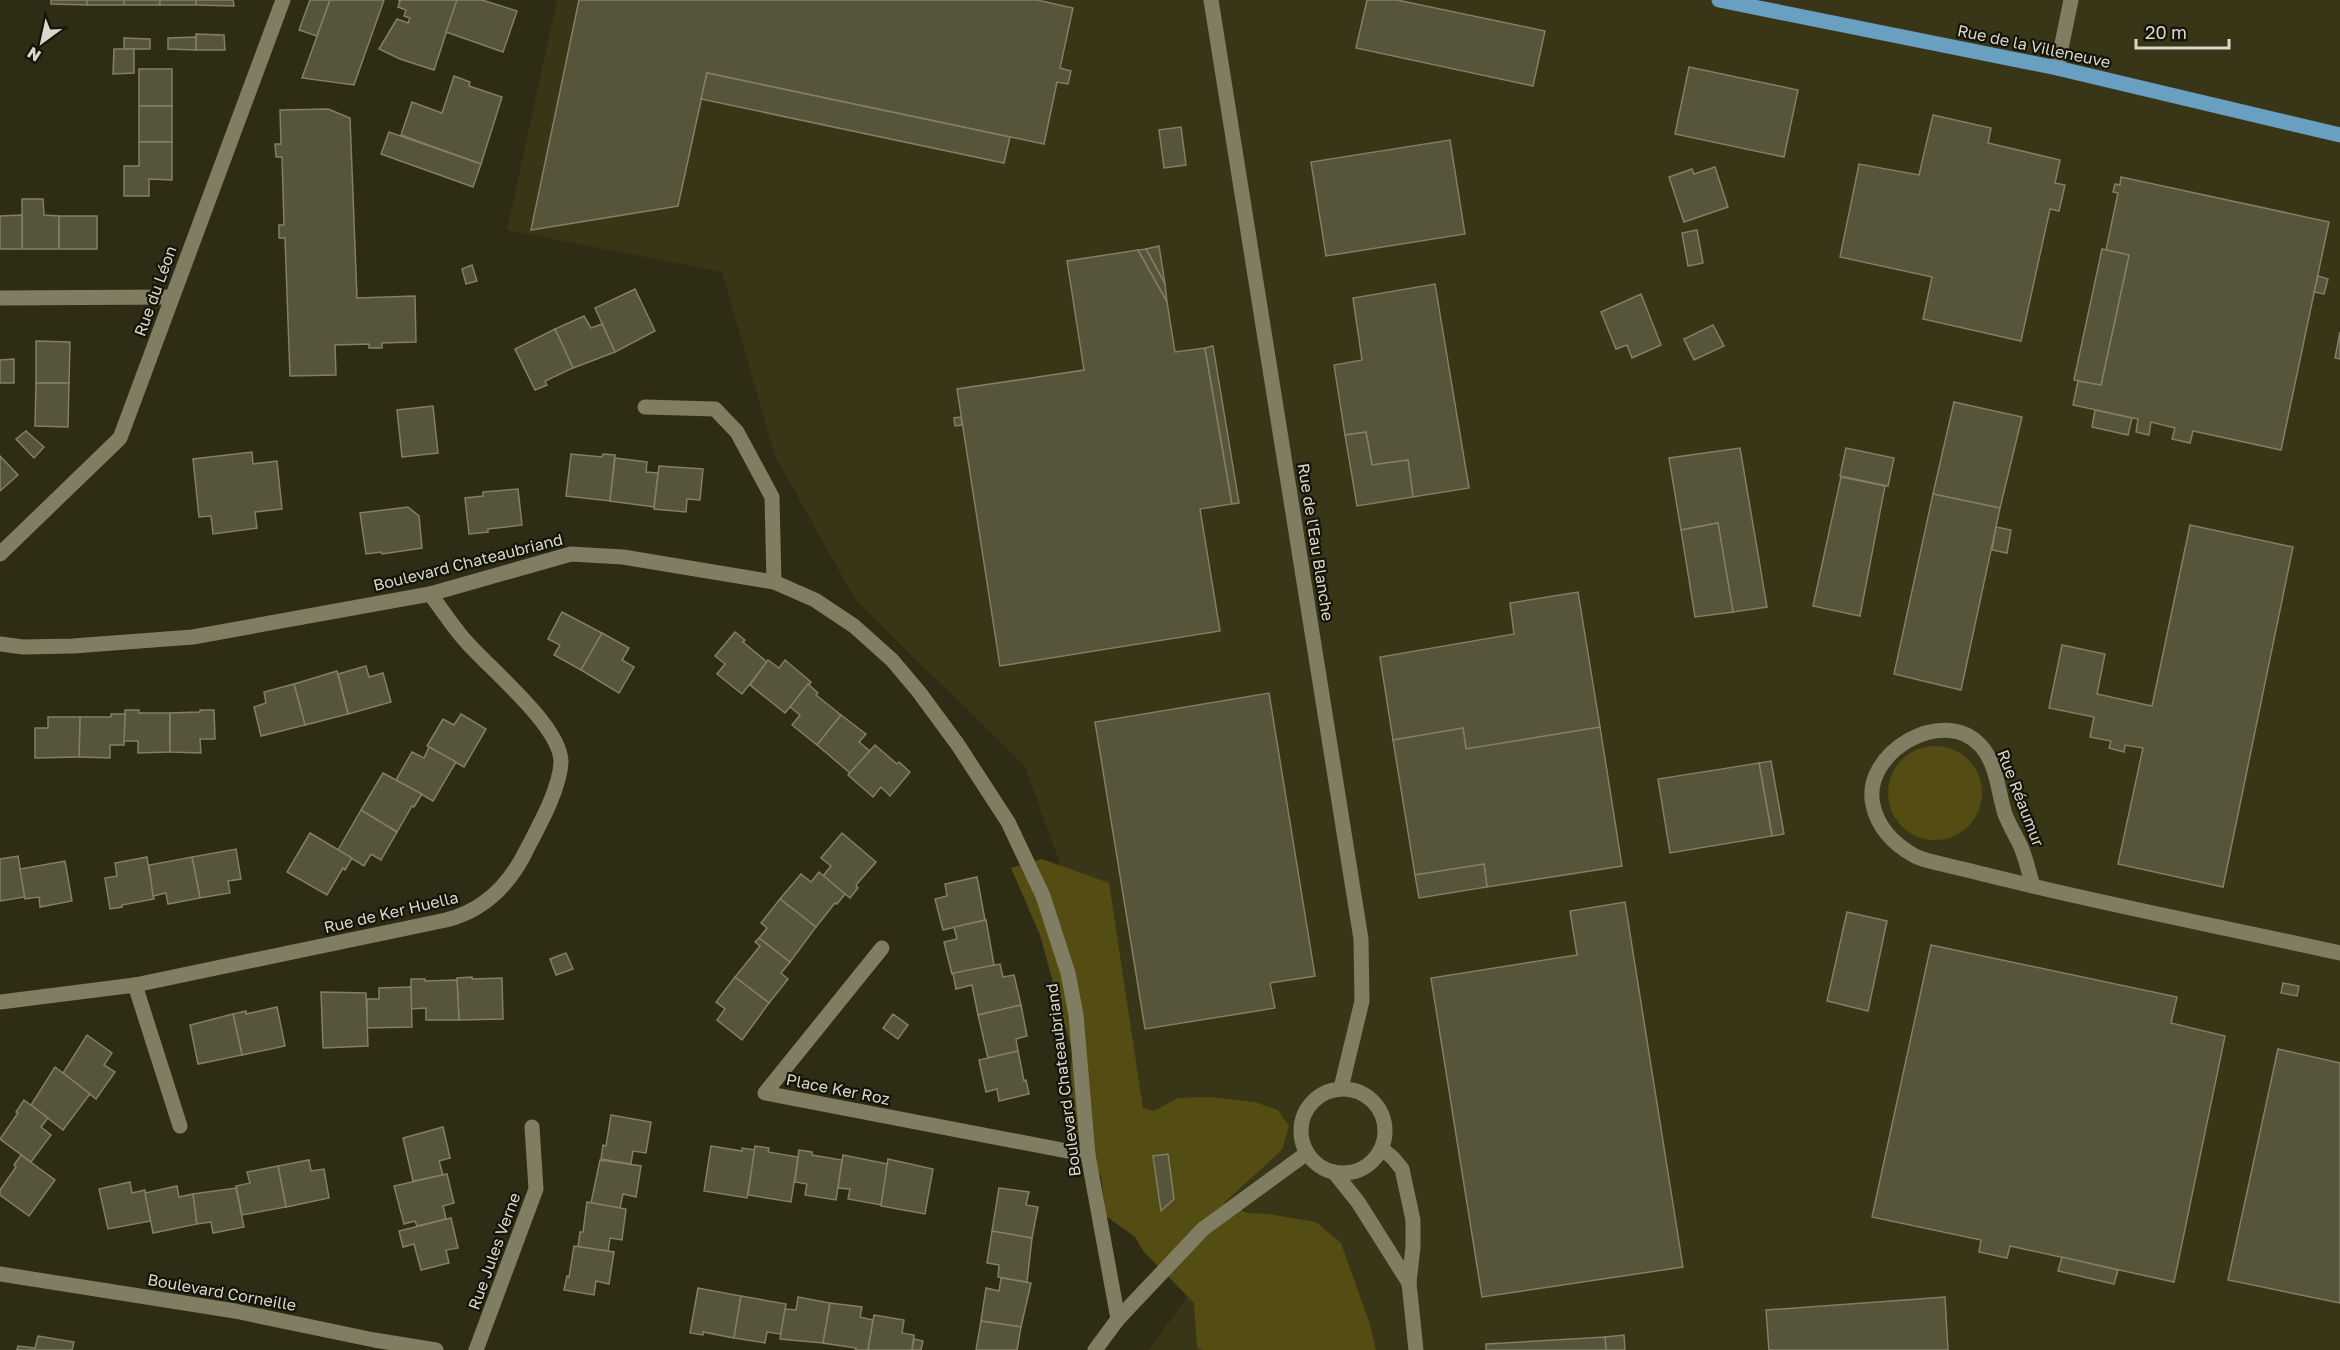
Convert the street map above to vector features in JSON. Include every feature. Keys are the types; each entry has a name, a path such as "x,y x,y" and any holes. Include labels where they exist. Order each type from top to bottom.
{"main road":[{"name":"Rue de la Villeneuve","path":"1719,0 2057,68 2340,135"}],"street":[{"name":"Rue du Léon","path":"0,554 120,438 283,0"},
{"name":"Rue de l'Eau Blanche","path":"1211,0 1361,939 1362,1001 1341,1088"},
{"path":"2057,68 2071,0"},
{"path":"0,298 172,297"},
{"path":"645,407 715,409 737,432 772,497 774,582"},
{"name":"Boulevard Chateaubriand","path":"0,644 23,647 73,646 193,637 430,594 571,554 623,557 774,582 815,600 854,626 892,660 919,692 1008,822 1043,896 1068,973 1076,1015 1088,1155 1118,1319"},
{"name":"Rue de Ker Huella","path":"0,1002 135,985 461,917 493,897 522,860 555,787 561,761 555,740 544,723 463,637 430,594"},
{"name":"Rue Réaumur","path":"2032,886 2021,848 2005,815 1998,782 1989,758 1981,745 1961,731 1941,729 1922,735 1893,750 1885,759 1874,780 1871,798 1882,828 1893,841 1916,856 2032,886 2340,953"},
{"name":"Place Ker Roz","path":"882,948 765,1094 1088,1155"},
{"path":"135,985 180,1126"},
{"path":"1341,1088 1358,1091 1380,1110 1385,1128 1382,1149 1374,1160 1350,1173 1334,1172 1317,1165 1307,1153 1301,1130 1306,1110 1322,1095 1341,1088"},
{"name":"Rue Jules Verne","path":"476,1350 536,1189 532,1127"},
{"path":"1382,1149 1401,1169 1413,1220 1409,1283 1416,1350"},
{"path":"1095,1350 1118,1319 1203,1229 1307,1153"},
{"path":"1334,1172 1358,1202 1409,1283"},
{"name":"Boulevard Corneille","path":"0,1274 235,1311 374,1345 436,1350"}],"shaded area":[{"path":"557,0 2340,0 2340,1350 1149,1350 1199,1280 1093,956 1025,766 856,601 775,456 722,272 507,230"},
{"path":"1935,746 1953,749 1968,760 1979,775 1982,793 1979,811 1968,826 1953,837 1935,840 1917,837 1902,826 1891,811 1888,793 1891,775 1902,760 1917,749"},
{"path":"1042,859 1109,883 1143,1108 1154,1111 1178,1098 1208,1097 1255,1102 1278,1110 1289,1126 1282,1150 1224,1203 1248,1213 1316,1222 1341,1243 1370,1324 1376,1350 1203,1350 1197,1348 1194,1303 1144,1252 1135,1237 1106,1216 1101,1177 1068,1118 1072,1051 1040,935 1011,868"}],"building":[{"path":"51,0 87,0 87,5 51,4"},
{"path":"87,0 124,0 124,5 87,5"},
{"path":"124,0 160,0 160,5 124,5"},
{"path":"160,0 196,0 196,5 160,5"},
{"path":"196,0 233,0 234,6 196,5"},
{"path":"310,0 330,0 317,36 299,30"},
{"path":"330,0 384,0 354,85 302,78"},
{"path":"398,0 457,0 434,70 400,59 379,49 397,19 408,23 410,18 404,16 406,10 398,7 400,1"},
{"path":"457,0 482,0 517,11 503,52 446,32"},
{"path":"579,0 1037,0 1073,8 1060,68 1071,71 1068,84 1057,82 1044,144 707,73 678,206 531,230"},
{"path":"1367,0 1397,0 1545,31 1533,86 1356,48"},
{"path":"196,34 224,35 225,50 196,50"},
{"path":"196,37 196,50 168,49 168,38"},
{"path":"124,38 150,39 150,49 124,49"},
{"path":"114,49 134,49 134,73 113,74"},
{"path":"1689,67 1798,90 1784,157 1675,134"},
{"path":"139,69 172,69 172,106 139,106"},
{"path":"707,73 1010,137 1004,163 701,99"},
{"path":"454,76 470,82 469,86 502,97 481,164 401,135 412,102 442,113"},
{"path":"139,106 172,106 172,142 139,142"},
{"path":"328,109 350,118 357,298 415,296 416,342 382,343 382,348 369,348 369,344 335,345 336,375 290,376 285,238 279,238 279,225 284,225 282,157 276,157 275,144 281,144 280,110"},
{"path":"1933,115 1991,128 1988,143 2060,160 2055,183 2065,185 2059,211 2050,209 2021,341 1923,319 1932,277 1840,257 1859,164 1919,175"},
{"path":"1181,127 1186,165 1164,168 1159,130"},
{"path":"389,132 481,164 473,187 381,154"},
{"path":"1450,140 1465,234 1326,256 1311,162"},
{"path":"139,142 172,142 172,180 149,179 149,196 124,196 124,166 139,166"},
{"path":"1715,167 1728,207 1684,222 1669,177 1692,169 1694,174"},
{"path":"2121,177 2329,222 2281,450 2193,431 2190,443 2172,439 2175,428 2151,422 2149,435 2136,432 2138,419 2073,405 2078,381 2101,385 2129,255 2106,250 2118,193 2113,192 2115,184 2120,185"},
{"path":"22,199 43,199 44,215 59,216 59,249 22,249"},
{"path":"22,215 22,249 0,249 0,216"},
{"path":"59,216 97,216 97,249 59,249"},
{"path":"1697,230 1703,263 1688,266 1682,233"},
{"path":"1159,246 1165,284 1146,249"},
{"path":"1146,249 1165,284 1167,302 1138,250"},
{"path":"2102,249 2129,255 2101,385 2074,380"},
{"path":"1138,250 1167,302 1175,352 1205,348 1232,504 1200,509 1220,631 1000,666 957,389 1084,370 1067,261"},
{"path":"472,265 477,281 466,284 462,269"},
{"path":"2318,276 2328,279 2324,294 2314,292"},
{"path":"1435,284 1469,488 1413,497 1408,460 1372,465 1366,432 1345,435 1334,365 1362,360 1353,298"},
{"path":"635,289 655,331 615,352 595,308"},
{"path":"1641,294 1661,345 1632,358 1627,345 1616,349 1601,312"},
{"path":"584,316 591,328 602,324 615,352 573,368 555,329"},
{"path":"1713,325 1724,346 1694,360 1684,339"},
{"path":"555,329 573,368 545,381 547,385 535,390 515,349"},
{"path":"2340,332 2340,359 2335,358"},
{"path":"36,341 70,342 69,383 36,383"},
{"path":"1213,346 1239,503 1232,504 1205,348"},
{"path":"14,359 14,383 0,383 0,360"},
{"path":"36,383 69,383 68,427 35,426"},
{"path":"1954,402 2022,417 2000,508 1933,494"},
{"path":"433,406 438,453 402,457 397,410"},
{"path":"2095,410 2132,418 2128,435 2092,427"},
{"path":"961,417 962,425 955,426 954,418"},
{"path":"26,431 44,447 34,458 16,439"},
{"path":"1366,432 1372,465 1408,460 1413,497 1357,506 1345,435"},
{"path":"1740,448 1767,607 1733,612 1718,523 1681,530 1669,458"},
{"path":"1846,448 1894,458 1888,486 1840,476"},
{"path":"252,452 253,464 277,461 282,509 255,512 257,528 213,534 211,516 199,517 193,459"},
{"path":"571,454 602,457 603,454 615,455 610,501 566,496"},
{"path":"0,456 18,475 0,491"},
{"path":"615,458 647,462 646,472 658,473 654,507 610,501"},
{"path":"659,466 703,469 700,500 687,499 686,512 654,509"},
{"path":"1841,477 1885,486 1860,616 1813,606"},
{"path":"518,489 522,525 469,534 465,498 483,496 483,492"},
{"path":"1933,494 2000,508 1961,690 1894,674"},
{"path":"408,507 419,516 422,548 366,554 360,513"},
{"path":"1718,523 1733,612 1695,617 1681,530"},
{"path":"2190,525 2293,547 2223,887 2118,864 2143,748 2125,745 2124,752 2109,748 2111,741 2090,737 2094,717 2049,708 2062,645 2105,654 2097,694 2152,706"},
{"path":"1996,527 2011,530 2007,553 1992,550"},
{"path":"1578,592 1600,727 1466,749 1463,728 1393,740 1380,657 1514,634 1510,603"},
{"path":"562,612 602,633 581,670 554,655 560,645 548,639"},
{"path":"735,632 745,640 743,642 767,662 742,694 717,674 725,664 715,656"},
{"path":"602,633 629,648 622,660 634,667 619,693 581,670"},
{"path":"768,660 779,668 785,660 811,682 785,713 750,685"},
{"path":"366,666 369,677 383,673 391,702 348,714 338,674"},
{"path":"337,671 348,714 305,725 294,684"},
{"path":"294,684 305,725 261,736 254,707 266,703 264,692"},
{"path":"808,684 818,693 816,695 841,715 817,745 792,725 800,715 790,707"},
{"path":"1269,693 1315,976 1270,983 1275,1008 1145,1029 1095,722"},
{"path":"125,710 139,710 139,713 170,713 170,752 138,753 138,741 124,741"},
{"path":"200,710 214,710 215,739 200,739 201,753 170,752 170,713 200,712"},
{"path":"111,714 125,714 124,745 110,745 110,758 79,757 80,717 111,717"},
{"path":"461,714 486,729 464,767 427,746 443,719 454,725"},
{"path":"841,715 866,734 859,742 870,751 850,773 817,745"},
{"path":"48,717 80,717 79,757 35,758 35,728 48,728"},
{"path":"1600,727 1622,866 1487,887 1484,864 1415,875 1393,740 1463,728 1466,749"},
{"path":"875,745 910,772 890,796 881,787 873,797 848,775"},
{"path":"429,747 456,762 433,801 396,780 412,752 424,758"},
{"path":"1771,761 1784,834 1772,836 1759,763"},
{"path":"1759,763 1772,836 1670,853 1658,779"},
{"path":"383,773 422,794 397,832 361,810"},
{"path":"361,810 397,832 381,860 371,854 364,866 338,850"},
{"path":"310,833 352,858 345,870 343,868 327,895 287,872"},
{"path":"842,833 876,862 856,885 858,888 850,898 823,876 831,866 821,858"},
{"path":"236,849 241,879 228,881 230,893 200,898 192,857"},
{"path":"18,856 25,897 0,901 0,859"},
{"path":"147,857 154,899 110,909 105,878 117,876 115,863"},
{"path":"192,857 200,898 168,904 166,893 153,896 149,865"},
{"path":"65,861 72,901 40,907 39,897 25,899 20,869"},
{"path":"1484,864 1487,887 1419,898 1415,875"},
{"path":"819,872 845,894 816,927 780,899 801,874 811,882"},
{"path":"977,877 985,920 943,930 935,899 947,896 945,884"},
{"path":"780,899 816,927 790,962 759,938 767,928 761,923"},
{"path":"1625,902 1683,1267 1482,1297 1431,978 1577,955 1570,911"},
{"path":"1847,912 1887,921 1868,1011 1827,1001"},
{"path":"986,920 994,965 952,974 944,942 957,939 954,927"},
{"path":"759,938 790,962 781,973 788,979 769,1003 735,977 760,946 755,942"},
{"path":"1931,945 2177,997 2171,1023 2225,1036 2174,1282 2010,1246 2007,1258 1979,1252 1981,1240 1872,1217"},
{"path":"566,953 573,969 556,975 550,959"},
{"path":"1000,964 1003,977 1014,975 1021,1005 978,1015 972,985 956,989 953,973"},
{"path":"472,977 472,979 502,978 503,1019 459,1020 457,978"},
{"path":"735,977 769,1003 742,1040 717,1020 725,1009 716,1002"},
{"path":"411,979 457,980 459,1020 426,1020 426,1008 411,1009"},
{"path":"2283,983 2299,986 2297,996 2281,993"},
{"path":"411,987 412,1027 367,1028 367,999 379,999 379,988"},
{"path":"321,992 366,993 368,1046 323,1048"},
{"path":"1021,1005 1027,1036 1016,1039 1018,1051 988,1058 978,1015"},
{"path":"277,1007 285,1046 242,1055 233,1014 246,1011 246,1014"},
{"path":"233,1014 242,1055 198,1064 190,1025"},
{"path":"893,1014 908,1025 898,1039 883,1028"},
{"path":"87,1035 112,1053 104,1065 115,1072 96,1099 63,1073"},
{"path":"2278,1049 2340,1063 2340,1303 2228,1280"},
{"path":"1018,1051 1029,1094 999,1101 997,1089 986,1092 979,1060"},
{"path":"55,1067 90,1094 63,1130 31,1105"},
{"path":"24,1100 48,1118 41,1127 51,1135 31,1162 0,1139"},
{"path":"611,1115 651,1122 646,1153 633,1151 631,1164 601,1159 603,1145 606,1146"},
{"path":"443,1127 450,1158 439,1161 443,1175 413,1181 403,1138"},
{"path":"711,1146 742,1151 742,1148 755,1150 747,1198 704,1191"},
{"path":"755,1146 769,1148 768,1152 798,1157 791,1202 748,1195"},
{"path":"799,1150 812,1152 812,1155 842,1160 836,1200 805,1195 807,1184 795,1182"},
{"path":"1168,1154 1174,1199 1161,1211 1153,1156"},
{"path":"21,1155 55,1180 29,1216 0,1195 0,1190 16,1167 14,1165"},
{"path":"843,1155 888,1164 881,1205 848,1199 850,1189 838,1188"},
{"path":"888,1159 933,1169 925,1214 881,1206"},
{"path":"309,1160 311,1171 324,1169 329,1198 286,1207 278,1166"},
{"path":"600,1160 641,1166 636,1197 623,1194 620,1208 591,1203"},
{"path":"278,1166 286,1207 242,1215 236,1186 250,1183 247,1172"},
{"path":"447,1174 454,1203 443,1206 446,1219 417,1226 415,1221 404,1224 394,1186"},
{"path":"130,1182 132,1193 145,1190 151,1221 108,1229 99,1189"},
{"path":"177,1186 179,1197 193,1194 197,1224 153,1233 145,1193"},
{"path":"236,1188 244,1227 213,1233 211,1222 197,1224 193,1194"},
{"path":"999,1188 1029,1192 1026,1205 1038,1207 1032,1238 992,1231"},
{"path":"587,1202 626,1209 622,1240 610,1238 608,1251 578,1247 580,1232 583,1232"},
{"path":"451,1218 458,1248 446,1250 449,1263 421,1270 414,1244 403,1247 399,1231"},
{"path":"992,1231 1032,1238 1027,1282 998,1277 999,1265 987,1263"},
{"path":"574,1246 614,1252 609,1284 596,1281 594,1295 564,1290 567,1276 569,1277"},
{"path":"2062,1257 2118,1270 2114,1284 2058,1271"},
{"path":"1001,1278 1031,1283 1021,1327 981,1321 986,1288 999,1291"},
{"path":"698,1288 741,1296 734,1338 703,1332 703,1335 690,1333"},
{"path":"741,1296 786,1304 781,1334 767,1332 765,1343 734,1338"},
{"path":"798,1297 830,1303 823,1343 780,1339 785,1309 796,1310"},
{"path":"1945,1297 1948,1350 1769,1350 1766,1310"},
{"path":"830,1303 862,1307 860,1317 873,1320 868,1350 855,1350 856,1348 823,1343"},
{"path":"874,1315 904,1320 902,1333 914,1335 912,1350 868,1350"},
{"path":"981,1321 1021,1327 1017,1350 976,1350"},
{"path":"1624,1335 1625,1350 1606,1350 1605,1337"},
{"path":"38,1336 74,1342 72,1350 17,1350 18,1346 35,1348"},
{"path":"1605,1337 1606,1350 1486,1350 1486,1344"},
{"path":"914,1339 923,1341 921,1350 912,1350"}]}
